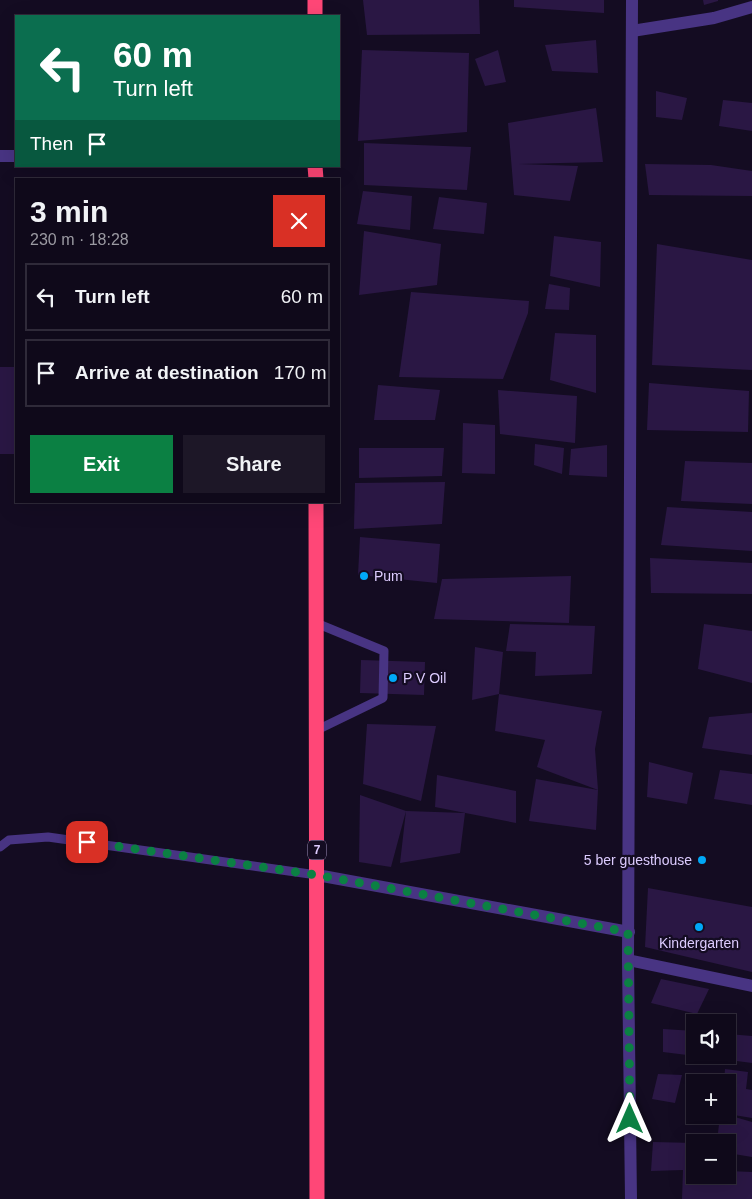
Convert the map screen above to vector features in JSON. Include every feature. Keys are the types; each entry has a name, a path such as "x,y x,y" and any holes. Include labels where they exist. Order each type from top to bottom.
{"highway":[{"path":"315,0 315,15"},
{"name":"7","path":"316,503 317,1199"}],"street":[{"path":"630,1199 628,932 632,0"},
{"path":"632,31 714,18 752,7"},
{"path":"0,156 15,156"},
{"path":"317,875 628,932"},
{"path":"628,960 752,986"}],"lane":[{"path":"316,623 384,650 383,698 317,730"},
{"path":"0,847 9,840 48,837 317,875"}],"building":[{"path":"363,0 479,0 480,34 367,35"},
{"path":"514,0 604,0 604,13 514,7"},
{"path":"703,0 718,0 718,1 704,5"},
{"path":"596,40 598,73 552,71 545,45"},
{"path":"362,50 469,53 467,132 358,141"},
{"path":"498,50 506,82 485,86 475,59"},
{"path":"656,91 687,98 682,120 656,117"},
{"path":"723,100 752,103 752,131 719,126"},
{"path":"596,108 603,162 519,164 578,166 570,201 514,195 508,123"},
{"path":"364,143 471,147 467,190 364,185"},
{"path":"645,164 711,165 752,171 752,196 649,195"},
{"path":"363,191 412,196 410,230 357,224"},
{"path":"439,197 487,203 484,234 433,229"},
{"path":"364,231 441,244 437,285 359,295"},
{"path":"554,236 601,242 600,287 550,276"},
{"path":"657,244 752,260 752,370 652,365"},
{"path":"549,284 570,288 569,310 545,309"},
{"path":"411,292 529,301 528,313 503,379 399,377"},
{"path":"555,333 596,335 596,393 550,380"},
{"path":"0,367 15,367 15,454 0,454"},
{"path":"649,383 749,391 748,432 647,430"},
{"path":"378,385 440,390 435,420 374,420"},
{"path":"498,390 577,396 575,443 500,434"},
{"path":"463,423 495,425 495,474 462,473"},
{"path":"535,444 564,448 562,474 534,465"},
{"path":"607,445 607,477 569,475 571,449"},
{"path":"359,448 444,448 442,476 359,478"},
{"path":"685,461 752,463 752,504 681,501"},
{"path":"445,482 442,524 354,529 355,483"},
{"path":"667,507 752,512 752,551 661,545"},
{"path":"360,537 440,544 437,583 358,575"},
{"path":"650,558 752,563 752,594 651,593"},
{"path":"571,576 569,623 434,619 442,579"},
{"path":"510,624 595,626 592,674 535,676 536,652 506,651"},
{"path":"704,624 752,631 752,683 698,669"},
{"path":"475,647 503,652 499,694 472,700"},
{"name":"P V Oil","path":"361,660 425,662 424,695 360,693"},
{"path":"499,694 602,711 595,749 598,790 537,767 545,740 495,731"},
{"path":"752,713 752,755 702,748 709,717"},
{"path":"367,724 436,726 421,801 363,784"},
{"path":"649,762 693,773 687,804 647,797"},
{"path":"720,770 752,774 752,805 714,799"},
{"path":"437,775 516,791 516,823 435,807"},
{"path":"536,779 598,790 596,830 529,821"},
{"path":"360,795 406,811 391,867 359,862"},
{"path":"406,811 465,813 460,853 400,863"},
{"name":"Kindergarten","path":"648,888 752,907 752,972 645,947"},
{"path":"661,979 709,989 697,1014 651,1003"},
{"path":"663,1029 686,1030 686,1055 663,1052"},
{"path":"736,1035 752,1036 752,1063 736,1061"},
{"path":"725,1069 748,1072 746,1089 752,1090 752,1118 736,1115 736,1074 725,1074"},
{"path":"658,1074 682,1075 675,1103 652,1099"},
{"path":"736,1117 752,1122 752,1157 736,1154 736,1134 718,1134 719,1124 736,1124"},
{"path":"653,1142 686,1143 686,1184 736,1184 736,1171 752,1172 752,1199 682,1199 683,1170 651,1171"}],"place":[{"name":"Pum","path":"364,576"},
{"name":"P V Oil","path":"393,678"},
{"name":"5 ber guesthouse","path":"702,860"},
{"name":"Kindergarten","path":"699,927"}],"route":[{"path":"87,842 317,875 628,932 630,1119"}]}
